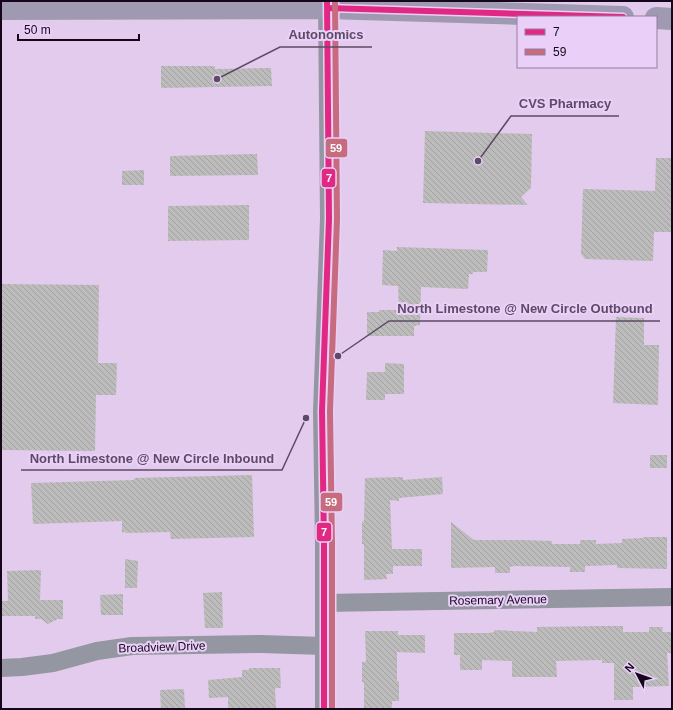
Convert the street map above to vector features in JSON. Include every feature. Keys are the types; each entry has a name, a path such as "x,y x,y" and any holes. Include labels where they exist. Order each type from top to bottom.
{"highway":[{"path":"1,9 327,5 597,16"},
{"path":"657,18 672,19"}],"street":[{"path":"324,709 322,411 329,219 327,5"},
{"name":"Rosemary Avenue","path":"324,604 672,597"},
{"name":"Broadview Drive","path":"1,668 53,663 97,651 132,646 261,644 324,646"}],"building":[{"path":"161,66 215,66 215,69 271,68 272,86 161,88"},
{"path":"425,131 532,134 531,188 521,197 528,205 423,203"},
{"path":"257,154 258,175 170,176 170,156"},
{"path":"656,158 672,158 672,232 654,232 653,261 585,259 581,254 583,189 655,191"},
{"path":"144,170 144,185 122,185 122,171"},
{"path":"249,205 249,240 168,241 168,206"},
{"path":"397,247 488,250 487,272 473,272 473,274 469,274 468,289 421,287 420,325 414,326 414,336 367,336 367,312 379,312 379,310 399,310 398,286 382,285 383,250 397,251"},
{"path":"1,284 99,285 98,363 117,363 116,395 96,395 95,451 1,450"},
{"path":"616,317 644,318 644,345 659,345 658,405 613,403"},
{"path":"385,363 404,364 404,394 385,394 385,400 366,400 367,372 385,372"},
{"path":"650,455 667,455 667,468 650,468"},
{"path":"252,475 254,537 171,539 170,532 125,533 125,531 122,533 122,521 33,524 31,483 134,480 134,478"},
{"path":"403,477 403,480 442,477 443,494 399,498 399,501 390,500 392,549 422,549 422,566 393,566 393,574 386,574 387,579 364,580 364,544 362,544 362,522 364,521 365,478"},
{"path":"451,522 474,540 552,541 552,544 580,544 580,540 596,540 596,544 622,543 622,539 667,537 667,569 617,568 617,565 585,566 585,572 570,572 570,567 514,566 510,567 510,573 495,573 495,567 451,568"},
{"path":"125,559 138,561 137,588 125,588"},
{"path":"41,570 40,600 63,600 63,619 58,619 48,624 41,619 35,619 35,616 1,616 1,601 8,601 7,571"},
{"path":"222,592 223,628 205,628 203,593"},
{"path":"123,594 123,615 101,615 100,595"},
{"path":"623,626 623,632 649,632 649,627 663,627 662,632 672,632 672,653 667,653 669,686 633,687 633,700 614,700 614,663 602,663 602,660 556,661 557,677 512,677 512,661 482,660 482,670 460,670 460,655 454,655 454,633 489,633 494,632 494,630 537,632 537,627"},
{"path":"365,631 398,631 398,635 425,635 425,653 397,652 399,701 392,701 392,709 364,709 362,662 366,662"},
{"path":"249,668 280,668 281,688 275,688 276,709 228,709 228,697 209,698 208,680 242,677 242,670 249,670"},
{"path":"184,689 185,709 161,709 160,690"}],"transit line":[{"name":"7","path":"324,709 322,411 329,219 327,1"},
{"name":"59","path":"332,709 330,411 337,219 335,1"},
{"name":"7","path":"327,8 590,16"}],"place":[{"name":"Autonomics","path":"217,79"},
{"name":"CVS Pharmacy","path":"478,161"},
{"name":"North Limestone @ New Circle Outbound","path":"338,356"},
{"name":"North Limestone @ New Circle Inbound","path":"306,418"}]}
